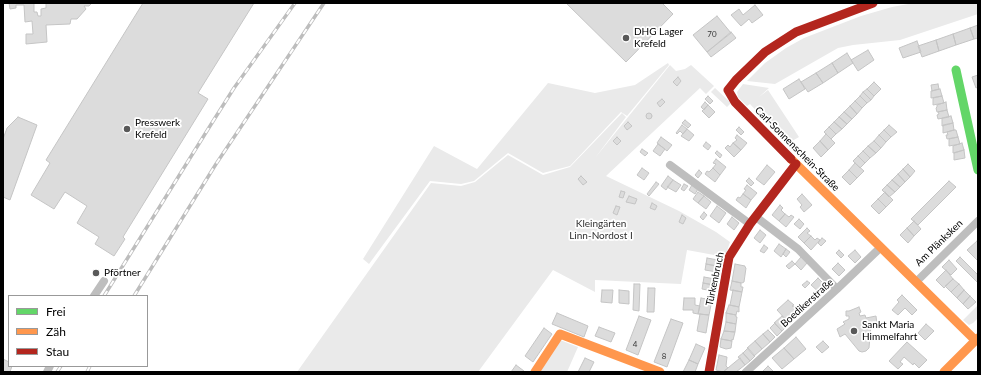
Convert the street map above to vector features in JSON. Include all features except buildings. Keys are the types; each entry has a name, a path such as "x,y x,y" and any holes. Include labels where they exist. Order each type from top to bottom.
{"street":[{"name":"Carl-Sonnenschein-Straße","path":"873,3 796,32 765,52 736,80 728,90 735,102 796,164 880,248 977,339"},
{"path":"956,70 978,170"},
{"name":"Türkenbruch","path":"709,372 729,257 753,221 796,164"},
{"path":"670,165 753,221 798,249 837,289"},
{"name":"Am Plänksken","path":"916,282 978,221"},
{"name":"Boedikerstraße","path":"746,372 880,248"},
{"path":"95,295 104,281"},
{"path":"535,372 560,334 660,372"},
{"path":"944,372 977,339"},
{"path":"634,372 638,363"}],"green space":[{"path":"914,3 978,3 978,14 900,40 838,48 775,84 747,81 765,63 786,48 804,38 861,16 892,7"},
{"path":"668,63 669,65 627,116 621,112 570,166 543,173 508,153 474,181 461,184 430,181 369,264 363,259 434,146 477,169 548,83 595,93 635,85"},
{"name":"Kleingärten Linn-Nordost I","path":"670,65 676,71 685,69 691,65 714,86 706,94 700,88 606,176 679,211 716,232 730,242 725,257 687,250 681,284 595,280 595,292 553,270 478,372 297,372 431,183 461,186 475,182 508,155 543,175 570,167 622,113 626,117 595,158"},
{"path":"743,84 769,88 759,97 768,90 799,137 787,144 750,104 747,106 738,97 737,92"},
{"path":"715,88 731,103 727,107 711,92"},
{"path":"978,305 978,318 969,325 963,320"},
{"path":"560,340 578,347 567,372 538,372"}],"railway":[{"path":"105,295 234,88 295,3"},
{"path":"135,295 216,164 324,3"},
{"path":"57,372 60,367"},
{"path":"87,372 90,367"}],"traffic: fast":[{"path":"956,70 978,170"}],"traffic: slow":[{"path":"791,159 975,340"},
{"path":"535,372 560,334 660,372"},
{"path":"944,372 978,338"}],"traffic: jam":[{"path":"791,159 735,102 728,90 736,80 765,52 796,32 873,3"},
{"path":"709,372 729,257 750,224 796,164"}],"place":[{"name":"DHG Lager Krefeld","path":"626,38"},
{"name":"Presswerk Krefeld","path":"127,129"},
{"name":"Pförtner","path":"96,273"},
{"name":"Sankt Maria Himmelfahrt","path":"854,331"}]}
